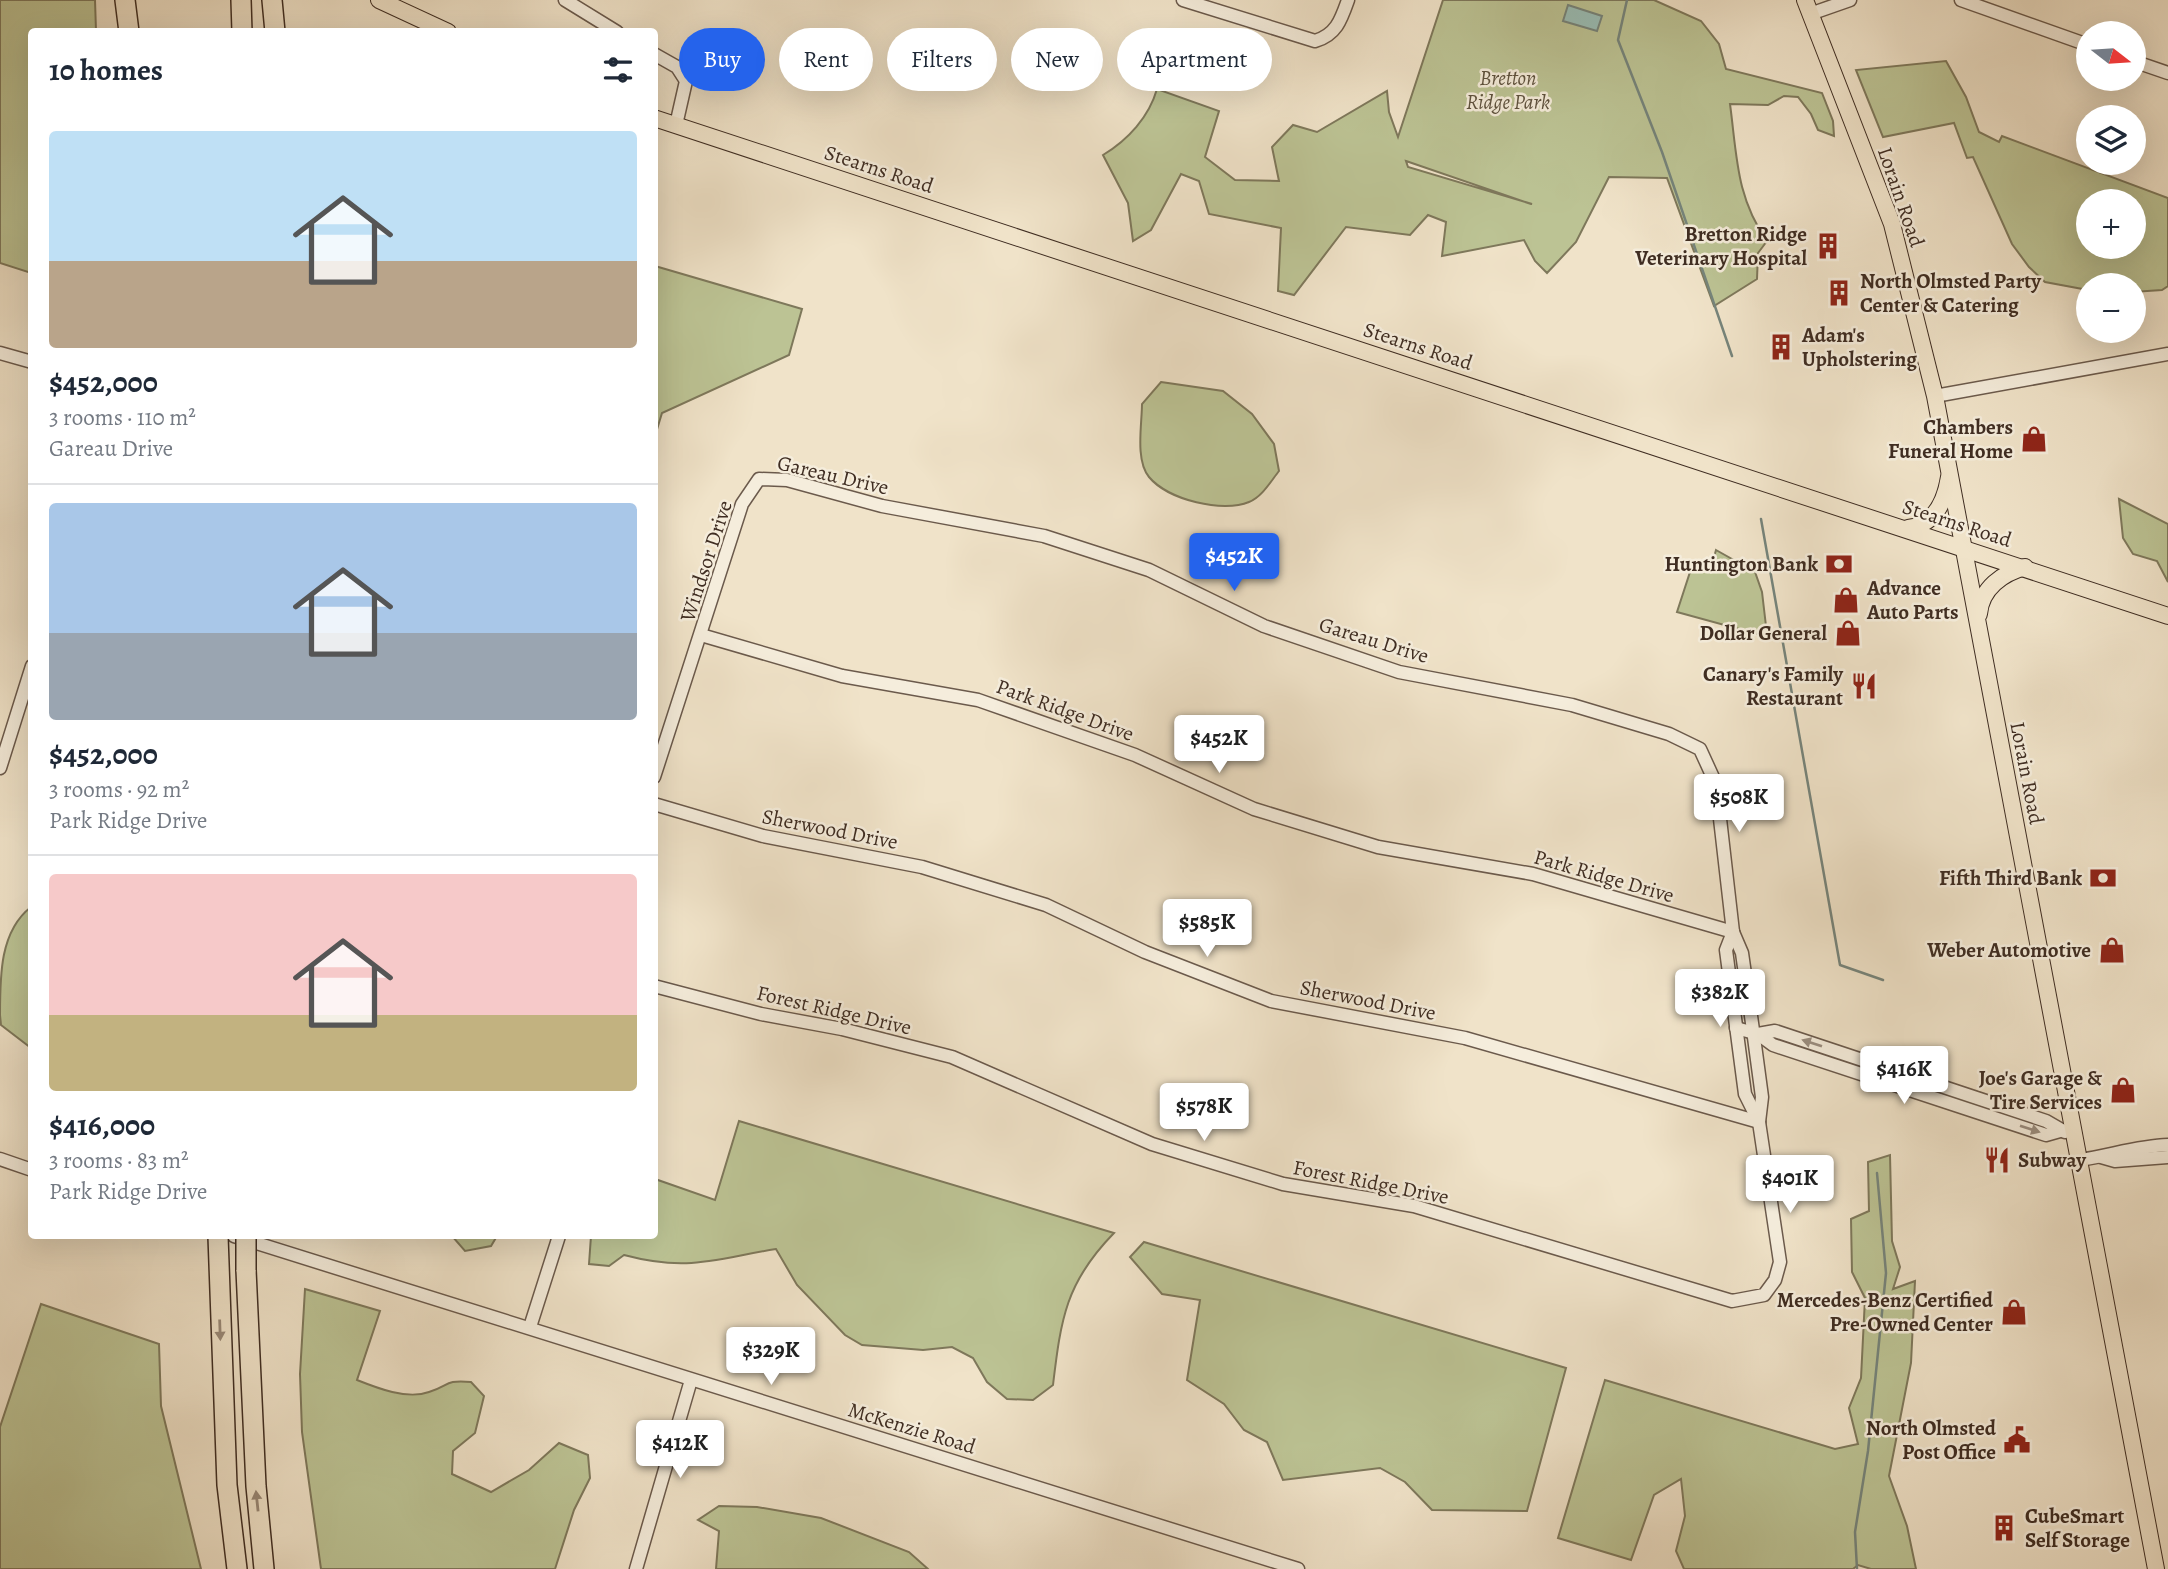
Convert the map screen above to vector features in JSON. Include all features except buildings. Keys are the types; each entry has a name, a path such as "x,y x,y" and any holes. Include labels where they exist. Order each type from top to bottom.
{"highway":[{"path":"125,0 128,28"},
{"path":"240,0 242,28"},
{"path":"272,0 275,28"},
{"path":"218,1239 227,1485 237,1569"},
{"path":"246,1239 256,1486 264,1569"}],"main road":[{"path":"379,0 439,28"},
{"name":"Lorain Road","path":"1808,7 1892,224 1934,396 1979,623 2067,1133 2079,1160 2156,1569"},
{"name":"Stearns Road","path":"658,119 1965,547 2168,616"},
{"path":"1907,528 1921,526 1939,507 1947,490 1949,471"},
{"path":"1979,623 1979,609 1994,583 2007,572 2025,567"}],"street":[{"path":"565,0 610,28"},
{"path":"1183,0 1315,41 1329,37 1348,0"},
{"path":"1808,7 1850,0"},
{"path":"1961,0 2076,41"},
{"path":"658,56 677,67 686,80 676,125"},
{"path":"2146,66 2168,74"},
{"path":"0,353 28,361"},
{"path":"1934,396 2168,355"},
{"name":"Windsor Drive","path":"658,765 742,504 759,479"},
{"name":"Gareau Drive","path":"759,479 787,480 882,506 1044,536 1149,570 1264,626 1399,672 1572,705 1669,734 1700,749 1716,784 1733,933"},
{"name":"Park Ridge Drive","path":"701,635 842,676 978,700 1135,755 1254,809 1378,847 1533,874 1733,933"},
{"path":"0,768 28,679"},
{"name":"Sherwood Drive","path":"658,805 763,836 922,867 1046,905 1145,952 1270,1001 1465,1038 1759,1122"},
{"path":"1733,933 1726,950 1745,1094 1759,1122"},
{"path":"1733,933 1742,953 1756,1034 1762,1097 1759,1122"},
{"name":"Forest Ridge Drive","path":"658,987 761,1014 842,1029 952,1057 1152,1144 1283,1184 1414,1206 1732,1301 1764,1296 1775,1280 1780,1262 1759,1122"},
{"path":"1736,1028 1756,1034 1775,1031 2046,1121 2067,1133"},
{"path":"2150,1152 2168,1145"},
{"path":"2079,1160 2101,1157 2113,1151 2150,1152 2168,1157"},
{"path":"0,1159 28,1169"},
{"name":"McKenzie Road","path":"244,1239 1298,1569"},
{"path":"530,1327 558,1239"},
{"path":"636,1569 691,1380"}],"green space":[{"path":"0,0 95,0 96,28 28,28 28,272 0,263"},
{"name":"Bretton Ridge Park","path":"1443,0 1654,0 1701,21 1719,44 1726,69 1822,93 1833,121 1834,136 1818,130 1811,114 1798,97 1784,96 1768,105 1730,104 1739,176 1749,208 1767,241 1758,253 1757,279 1714,306 1667,178 1609,177 1576,242 1547,273 1535,261 1524,240 1442,256 1446,222 1428,215 1410,235 1346,227 1294,295 1278,291 1281,228 1209,214 1199,181 1181,174 1151,230 1133,241 1128,203 1103,155 1136,127 1149,109 1156,91 1219,111 1205,157 1235,180 1279,181 1272,147 1293,125 1317,132 1387,91 1389,112 1398,137","holes":["1406,161 1524,202 1408,167"]},
{"path":"1946,61 1966,97 1979,132 1999,142 2002,136 2076,164 2076,175 2106,175 2144,189 2076,189 2076,259 2146,259 2146,190 2168,198 2168,286 2162,290 2146,291 2146,273 2076,273 2076,288 2045,282 2029,267 2012,244 1973,157 1967,158 1954,123 1883,137 1856,70"},
{"path":"658,267 802,309 789,355 662,413 658,426"},
{"path":"1161,382 1223,391 1252,414 1274,444 1279,471 1258,496 1238,505 1211,505 1182,498 1149,477 1141,452 1142,404"},
{"path":"2119,499 2168,524 2168,582 2157,561 2133,554 2123,538"},
{"path":"1716,550 1755,572 1762,592 1766,626 1757,634 1677,612 1691,569 1711,568"},
{"path":"28,910 28,1046 1,1025 0,1015 4,955 13,928"},
{"path":"739,1121 1114,1233 1085,1268 1068,1302 1053,1385 1033,1400 1007,1399 987,1382 973,1358 952,1347 923,1350 862,1345 845,1335 797,1285 776,1249 701,1262 666,1263 624,1255 609,1266 589,1264 591,1239 658,1239 658,1180 715,1200"},
{"path":"1890,1155 1892,1241 1900,1267 1893,1289 1915,1281 1911,1363 1889,1476 1907,1526 1916,1569 1871,1569 1858,1565 1853,1569 1684,1569 1676,1551 1685,1516 1681,1479 1654,1495 1631,1560 1558,1538 1605,1380 1835,1449 1858,1444 1849,1408 1861,1378 1865,1298 1852,1272 1851,1219 1869,1211 1868,1162"},
{"path":"455,1239 495,1239 491,1246 465,1251"},
{"path":"1144,1242 1566,1368 1527,1511 1432,1510 1405,1482 1380,1468 1283,1480 1267,1442 1244,1430 1224,1404 1187,1380 1200,1300 1162,1294 1130,1257"},
{"path":"305,1289 380,1311 357,1380 392,1392 411,1395 429,1392 451,1382 471,1382 484,1396 475,1433 453,1451 452,1474 491,1492 529,1470 559,1443 588,1455 590,1478 574,1510 555,1569 321,1569 302,1432 300,1374"},
{"path":"41,1304 159,1344 161,1406 201,1569 0,1569 0,1427"},
{"path":"719,1506 757,1507 821,1518 909,1552 928,1569 716,1569 719,1531 698,1520"}],"water":[{"path":"1568,5 1602,16 1597,31 1563,21"}],"waterway":[{"path":"1627,0 1618,40 1662,152 1732,356"},
{"path":"1761,519 1840,965 1883,980"},
{"path":"1857,1569 1855,1532 1868,1451 1886,1273 1877,1173"}],"place":[{"name":"Bretton Ridge Veterinary Hospital","path":"1828,246"},
{"name":"North Olmsted Party Center & Catering","path":"1839,293"},
{"name":"Adam's Upholstering","path":"1781,347"},
{"name":"Chambers Funeral Home","path":"2034,439"},
{"name":"Huntington Bank","path":"1839,564"},
{"name":"Advance Auto Parts","path":"1846,600"},
{"name":"Dollar General","path":"1848,633"},
{"name":"Canary's Family Restaurant","path":"1864,686"},
{"name":"Fifth Third Bank","path":"2103,878"},
{"name":"Weber Automotive","path":"2112,950"},
{"name":"Joe's Garage & Tire Services","path":"2123,1090"},
{"name":"Subway","path":"1997,1160"},
{"name":"Mercedes-Benz Certified Pre-Owned Center","path":"2014,1312"},
{"name":"North Olmsted Post Office","path":"2017,1440"},
{"name":"CubeSmart Self Storage","path":"2004,1528"}]}
